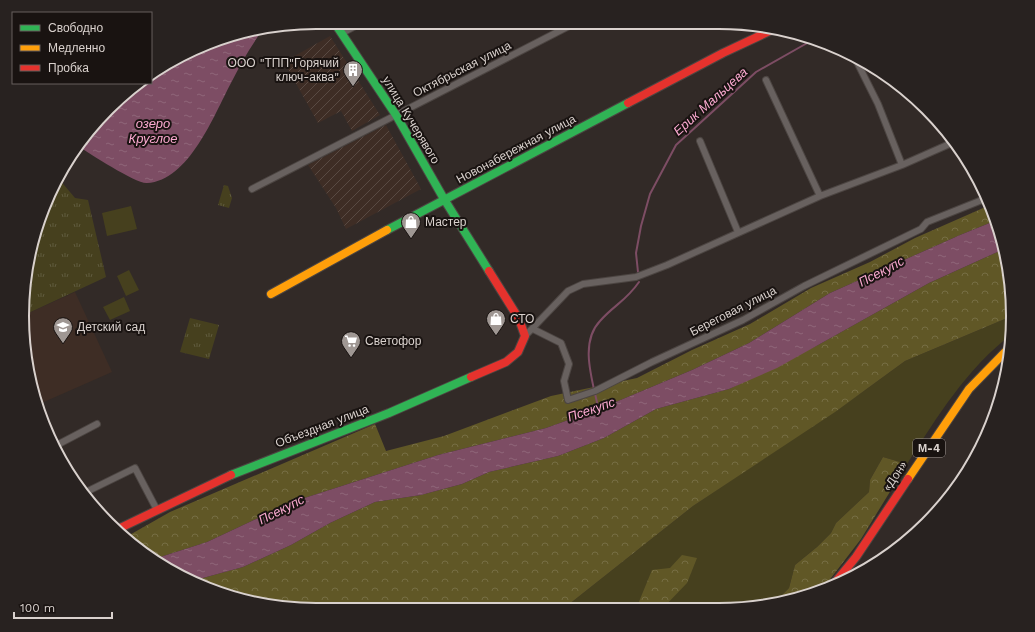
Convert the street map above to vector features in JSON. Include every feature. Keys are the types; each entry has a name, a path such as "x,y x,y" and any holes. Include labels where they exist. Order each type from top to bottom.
{"main road":[{"name":"улица Кучерявого","path":"339,29 396,115 444,200 519,319 525,336"},
{"name":"Новонабережная улица","path":"271,294 444,200 716,57 766,33"},
{"name":"Объездная улица","path":"122,527 213,482 389,413 506,362 518,352 525,336"},
{"name":"«Дон»","path":"841,575 856,557 969,389 1004,352"}],"street":[{"path":"342,33 350,29"},
{"name":"Октябрьская улица","path":"252,189 565,29"},
{"path":"858,65 878,104 902,165"},
{"path":"766,80 820,196"},
{"path":"700,141 738,232"},
{"path":"525,336 568,292 583,284 636,277 667,265 820,196 902,165 949,144"},
{"name":"Береговая улица","path":"533,329 561,344 569,364 564,381 568,400 595,391 652,362 743,320 804,286 921,229 927,222 981,200"},
{"path":"59,444 97,424"},
{"path":"88,490 135,468 157,510"}],"shaded area":[{"name":"ООО \"ТПП\"Горячий ключ-аква\"","path":"330,36 380,115 352,131 341,111 318,123 284,62"},
{"path":"386,125 421,189 346,229 336,208 308,165"},
{"name":"Детский сад","path":"75,292 112,372 42,403 31,353 29,313"}],"green space":[{"path":"62,183 75,198 88,200 106,277 29,313 31,279 39,242 44,224"},
{"path":"224,185 228,186 232,198 229,208 218,205"},
{"path":"131,206 137,229 107,236 102,213"},
{"path":"985,207 990,223 830,293 749,343 692,370 599,409 546,428 438,455 292,502 207,542 160,557 130,535 170,512 375,424 386,451 444,436 551,396 637,378 692,350 750,324 811,288 870,262 915,238"},
{"path":"998,252 1004,279 1006,319 905,361 835,412 693,506 571,603 316,603 279,601 224,588 201,579 243,567 291,545 330,523 375,502 421,495 462,484 489,472 558,456 604,438 656,409 729,389 818,345 929,283"},
{"path":"129,270 139,290 126,296 117,276"},
{"path":"124,297 130,311 110,320 103,307"},
{"path":"190,318 219,325 209,359 180,352"},
{"path":"1006,319 1005,340 981,362 954,394 907,464 883,457 870,480 869,492 836,523 831,533 817,547 795,565 789,588 781,596 756,601 719,603 571,603 693,506 861,393 905,361"},
{"path":"883,457 907,464 861,539 829,581 811,588 781,596 789,588 795,565 817,547 831,533 836,523 869,492 870,480"},
{"path":"682,555 697,558 687,583 668,603 638,603 652,570 670,568"}],"water":[{"name":"озеро Круглое","path":"259,35 242,63 208,128 188,159 175,171 162,179 147,183 133,179 112,168 83,149 100,127 127,100 147,84 152,84 152,80 172,67 224,44"},
{"name":"Псекупс","path":"990,223 998,252 929,283 777,368 729,389 656,409 604,438 558,456 489,472 462,484 421,495 375,502 330,523 291,545 243,567 201,579 172,565 160,557 207,542 292,502 438,455 546,428 599,409 692,370 749,343 830,293"}],"waterway":[{"name":"Ерик Мальцева","path":"638,272 636,253 641,226 650,194 676,145 756,72 807,43"},
{"name":"Ерик Мальцева","path":"599,412 589,365 590,341 593,330 639,282"}],"traffic: fast":[{"path":"339,29 396,115 444,199 489,271"},
{"path":"387,230 628,103"},
{"path":"231,475 389,413 471,377"}],"traffic: slow":[{"path":"271,294 387,230"},
{"path":"908,479 969,389 1004,353"}],"traffic: jam":[{"path":"628,103 723,53 766,33"},
{"path":"471,377 506,362 518,352 525,336 519,319 489,271"},
{"path":"122,527 231,475"},
{"path":"841,575 856,557 908,479"}],"place":[{"name":"ООО \"ТПП\"Горячий ключ-аква\"","path":"353,87"},
{"name":"Мастер","path":"411,239"},
{"name":"СТО","path":"496,336"},
{"name":"Детский сад","path":"63,344"},
{"name":"Светофор","path":"351,358"}]}
